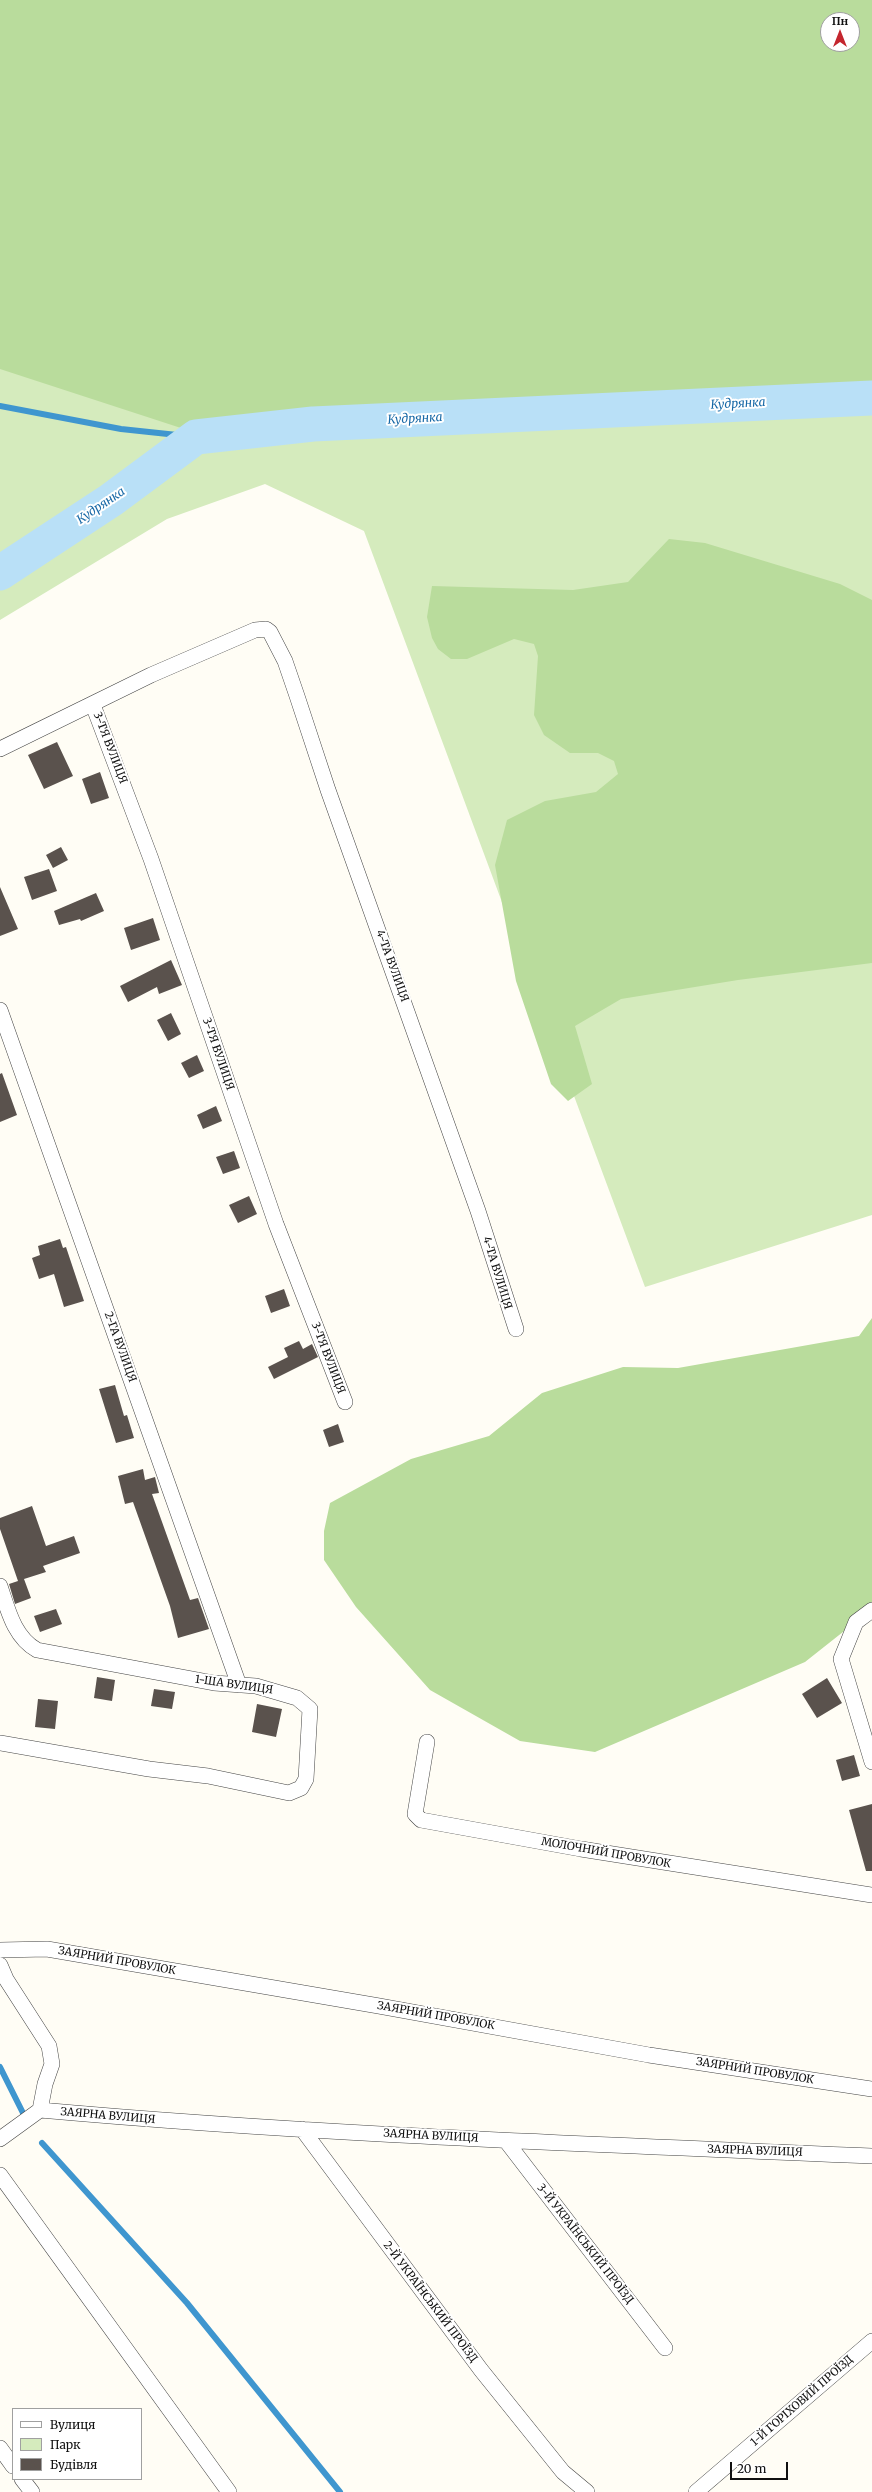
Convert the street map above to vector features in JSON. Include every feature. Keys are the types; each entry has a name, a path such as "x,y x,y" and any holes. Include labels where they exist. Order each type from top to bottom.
{"street":[{"name":"4-ТА ВУЛИЦЯ","path":"0,749 93,705 161,670 245,634 260,629 270,632 285,661 470,1190 516,1329"},
{"name":"3-ТЯ ВУЛИЦЯ","path":"93,705 151,859 276,1224 345,1402"},
{"name":"2-ГА ВУЛИЦЯ","path":"0,1010 239,1684"},
{"name":"1-ША ВУЛИЦЯ","path":"0,1586 15,1627 25,1643 37,1650 192,1679 239,1684 287,1694 297,1698 310,1709 307,1771 304,1783 296,1791 282,1793 208,1776 149,1769 0,1743"},
{"path":"872,1610 856,1622 841,1659 872,1762"},
{"name":"МОЛОЧНИЙ ПРОВУЛОК","path":"427,1742 415,1814 421,1820 589,1851 872,1895"},
{"name":"ЗАЯРНИЙ ПРОВУЛОК","path":"0,1950 46,1949 379,2006 649,2055 872,2089"},
{"path":"0,1965 6,1979 50,2046 52,2064 45,2084 40,2110 0,2139"},
{"name":"ЗАЯРНА ВУЛИЦЯ","path":"40,2110 149,2120 506,2141 872,2156"},
{"name":"2-Й УКРАЇНСЬКИЙ ПРОЇЗД","path":"302,2129 481,2370 563,2472 588,2492"},
{"name":"3-Й УКРАЇНСЬКИЙ ПРОЇЗД","path":"506,2141 665,2348"},
{"path":"0,2175 229,2492"},
{"name":"1-Й ГОРІХОВИЙ ПРОЇЗД","path":"696,2492 872,2341"},
{"path":"0,2448 12,2465"},
{"path":"23,2480 32,2492"}],"green space":[{"path":"0,0 872,0 872,1215 645,1287 364,531 265,484 167,519 0,620"},
{"path":"0,0 872,0 872,393 503,410 351,422 335,419 184,429 0,369"},
{"path":"669,539 705,543 840,584 872,600 872,963 738,980 621,999 575,1026 592,1084 568,1101 551,1084 516,981 495,865 507,820 545,801 596,792 618,774 614,761 598,753 570,753 544,735 534,715 538,656 534,644 514,639 467,659 451,659 438,649 432,638 427,617 432,586 573,590 628,582"},
{"path":"872,1318 872,1609 805,1662 595,1752 520,1741 430,1690 356,1607 324,1560 324,1531 330,1503 411,1459 489,1436 542,1393 623,1367 678,1368 859,1336"}],"building":[{"path":"57,742 73,776 44,789 28,755"},
{"path":"100,772 109,798 91,804 82,779"},
{"path":"61,847 68,860 53,868 46,855"},
{"path":"49,869 57,891 32,900 24,877"},
{"path":"0,887 18,929 0,936"},
{"path":"96,893 104,911 81,921 80,919 59,925 54,911"},
{"path":"153,918 160,940 131,950 124,928"},
{"path":"171,960 182,985 159,994 157,987 128,1002 120,986"},
{"path":"171,1013 181,1034 168,1041 157,1020"},
{"path":"197,1055 204,1071 189,1078 181,1063"},
{"path":"2,1073 17,1115 0,1122 0,1074"},
{"path":"216,1106 222,1121 203,1129 197,1115"},
{"path":"234,1151 240,1168 223,1174 216,1157"},
{"path":"249,1196 257,1214 238,1223 229,1205"},
{"path":"60,1239 63,1248 66,1247 84,1301 64,1307 54,1274 39,1279 32,1258 40,1255 38,1246"},
{"path":"284,1289 290,1306 271,1313 265,1296"},
{"path":"299,1341 303,1349 312,1344 318,1357 274,1379 268,1367 288,1357 284,1348"},
{"path":"115,1385 124,1416 127,1415 134,1438 116,1443 99,1389"},
{"path":"338,1424 344,1442 329,1447 323,1430"},
{"path":"143,1469 145,1480 155,1477 159,1493 152,1494 190,1600 198,1598 209,1629 178,1638 170,1606 133,1502 125,1504 118,1476"},
{"path":"32,1506 46,1546 74,1536 80,1553 43,1566 46,1572 24,1579 31,1598 15,1604 9,1584 18,1581 0,1529 0,1518"},
{"path":"56,1609 62,1624 40,1632 34,1616"},
{"path":"97,1677 115,1680 112,1701 94,1698"},
{"path":"827,1678 842,1703 817,1718 802,1694"},
{"path":"154,1689 175,1692 172,1709 151,1706"},
{"path":"38,1699 58,1701 55,1729 35,1727"},
{"path":"257,1704 282,1709 276,1737 252,1732"},
{"path":"854,1755 860,1776 842,1781 836,1760"},
{"path":"872,1804 872,1871 866,1871 849,1810"}],"waterway":[{"name":"Кудрянка","path":"0,573 111,500 196,437 313,424 872,398"},
{"path":"0,406 121,429 196,437"},
{"path":"0,2067 24,2115"},
{"path":"42,2143 187,2303 340,2492"}]}
